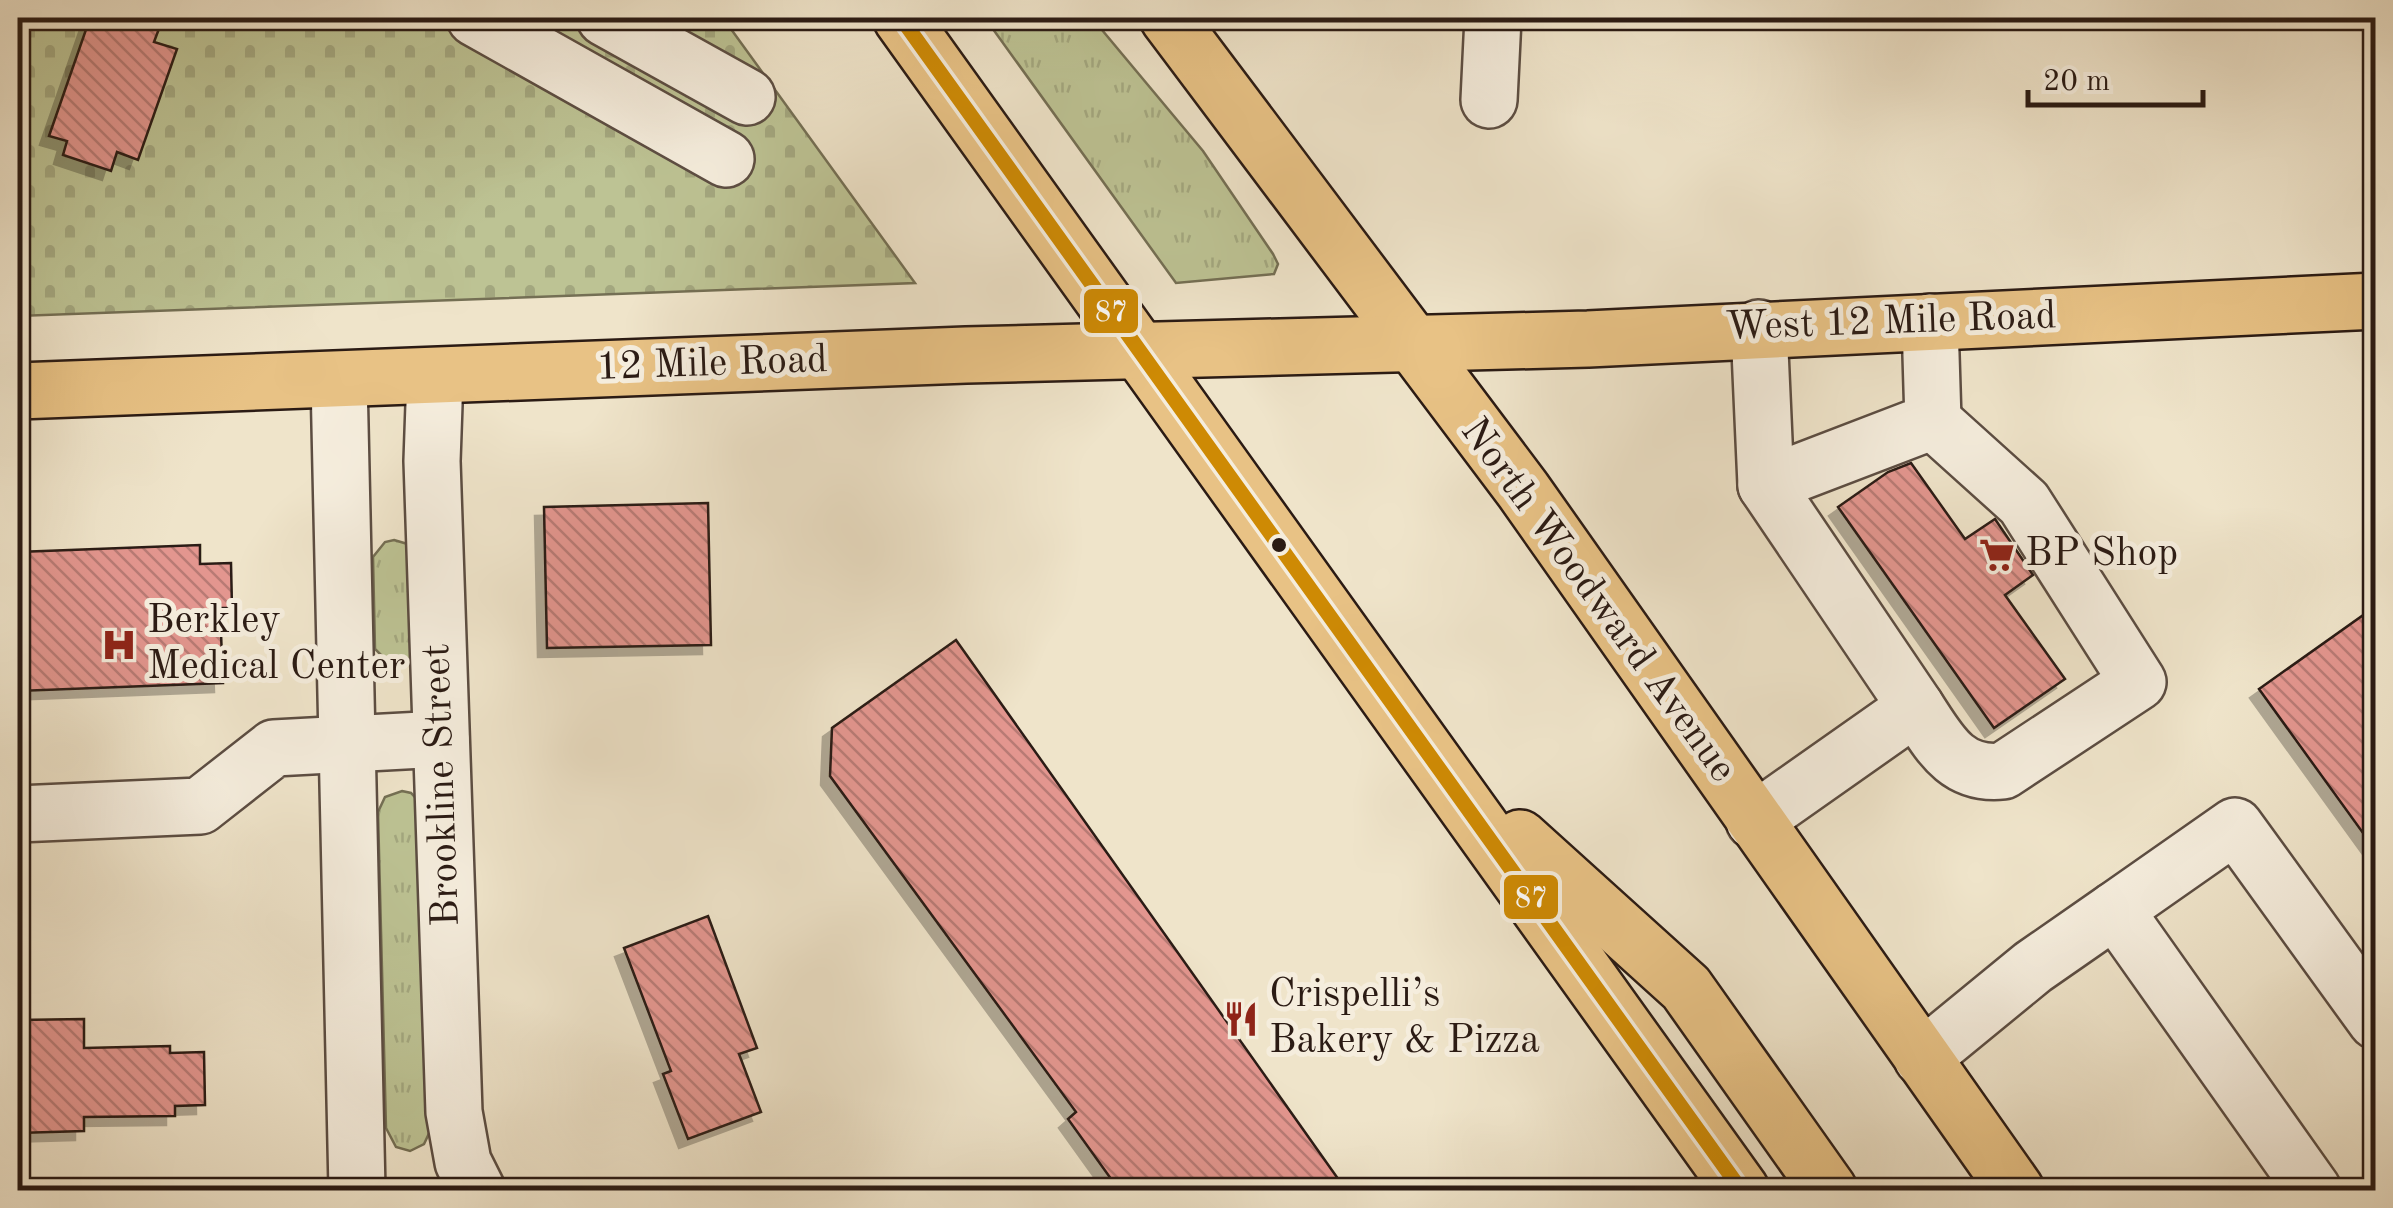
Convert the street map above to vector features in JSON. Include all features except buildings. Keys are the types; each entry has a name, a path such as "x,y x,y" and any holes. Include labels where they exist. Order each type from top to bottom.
{"main road":[{"path":"901,18 1742,1190"},
{"name":"North Woodward Avenue","path":"1168,18 1298,185 1407,341 1523,490 2016,1190"},
{"name":"West 12 Mile Road","path":"1407,341 1588,339 1758,328 2376,302"},
{"name":"12 Mile Road","path":"18,391 1407,341"},
{"path":"1436,762 1686,988 1829,1190"}],"street":[{"path":"475,18 726,158"},
{"path":"604,18 746,97"},
{"path":"1489,100 1493,18"},
{"path":"1758,328 1766,485 1949,758 1984,773 2003,771 2138,682 2024,503 1933,420 1930,322"},
{"name":"Brookline Street","path":"434,376 432,462 454,1112 462,1162 475,1190"},
{"path":"339,380 358,1190"},
{"path":"1766,485 1933,420"},
{"path":"1754,821 1916,707"},
{"path":"18,814 200,806 274,748 441,739"},
{"path":"1922,1058 2033,967 2235,826 2376,1022"},
{"path":"2115,910 2313,1190"}],"green space":[{"path":"18,18 723,18 915,283 18,316"},
{"path":"985,18 1092,18 1203,151 1273,254 1278,264 1274,274 1176,283"},
{"path":"394,540 411,545 414,658 393,667 375,649 373,557 385,542"},
{"path":"402,791 411,793 422,805 432,1127 424,1144 410,1151 396,1147 386,1128 378,812 385,797"}],"transit line":[{"name":"87","path":"901,18 1741,1190"}],"place":[{"name":"BP Shop","path":"1997,555"},
{"name":"Berkley Medical Center","path":"119,645"},
{"name":"Crispelli’s Bakery & Pizza","path":"1241,1019"}]}
